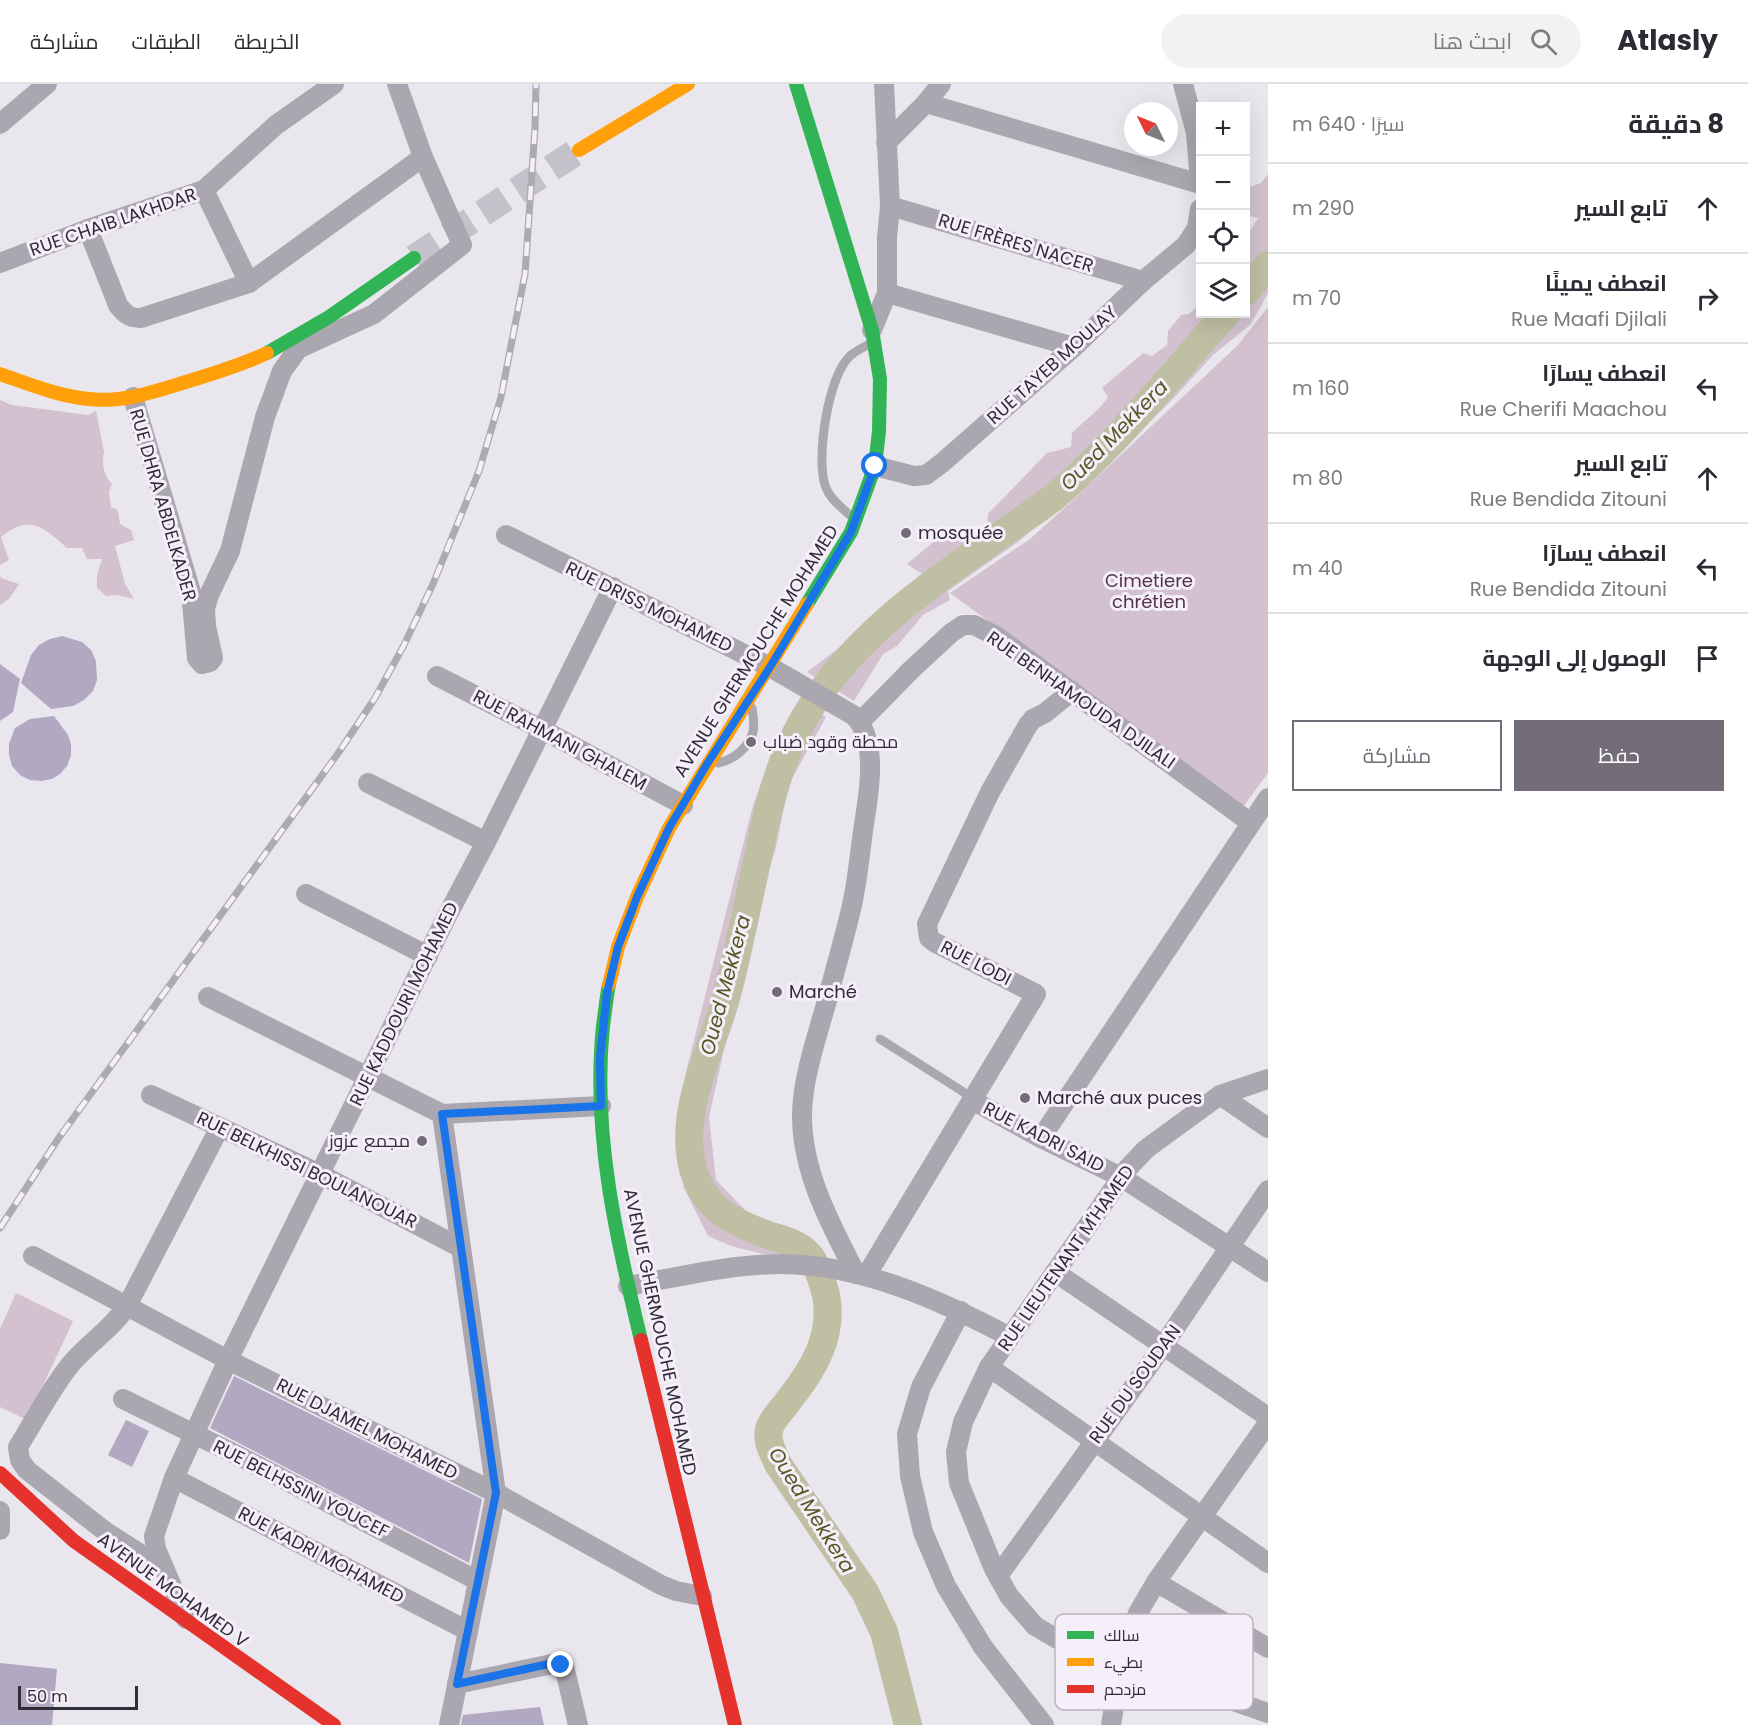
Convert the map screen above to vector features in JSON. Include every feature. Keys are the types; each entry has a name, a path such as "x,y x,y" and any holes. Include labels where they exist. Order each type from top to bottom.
{"main road":[{"path":"579,150 688,84"},
{"name":"AVENUE GHERMOUCHE MOHAMED","path":"735,1725 702,1596 611,1206 601,1106 600,1058 605,1004 618,947 637,897 669,828 851,532 875,466 879,431 880,379 873,336 796,84"},
{"path":"0,374 88,399 133,397 239,366 276,348 315,325 414,258"},
{"name":"AVENUE MOHAMED V","path":"0,1473 74,1541 334,1725"}],"street":[{"path":"0,124 47,84"},
{"name":"RUE CHAIB LAKHDAR","path":"0,263 88,229 204,190 276,125 334,84"},
{"path":"88,229 118,306 132,318 141,318 249,283 423,157 397,84"},
{"path":"873,336 887,293 887,238 890,206 884,84"},
{"path":"886,143 926,103 941,84"},
{"path":"1183,84 1196,133 1198,156"},
{"path":"926,103 1196,182"},
{"name":"RUE DHRA ABDELKADER","path":"133,397 199,602 230,551 265,417 282,371 298,349 374,314 462,245 423,157"},
{"path":"204,190 249,283"},
{"name":"RUE FRÈRES NACER","path":"890,206 1143,281"},
{"name":"RUE TAYEB MOULAY","path":"875,466 914,476 926,475 942,463 1074,347 1143,281 1186,245 1197,228 1200,210"},
{"path":"887,293 1074,347"},
{"name":"RUE DRISS MOHAMED","path":"506,535 770,667 856,719"},
{"name":"RUE KADDOURI MOHAMED","path":"188,1623 156,1549 154,1536 174,1478 228,1360 613,587"},
{"name":"RUE BENHAMOUDA DJILALI","path":"856,719 951,633 963,625 974,625 996,636 1251,822"},
{"name":"RUE RAHMANI GHALEM","path":"437,676 683,805"},
{"name":"RUE LODI","path":"972,1100 1036,994 934,942 929,938 927,924 990,792 1028,725 1072,691"},
{"path":"854,1273 833,1229 804,1150 802,1114 808,1074 852,903 869,792 869,751 865,731 856,719"},
{"path":"368,783 486,842"},
{"path":"1041,1138 1268,798"},
{"path":"306,894 428,956"},
{"path":"208,997 442,1114 601,1106"},
{"name":"RUE LIEUTENANT M'HAMED","path":"1055,1638 1035,1626 1009,1596 998,1576 959,1483 956,1452 963,1422 990,1367 1010,1337 1122,1177 1146,1149 1220,1095 1268,1079"},
{"name":"RUE BELKHISSI BOULANOUAR","path":"151,1095 320,1174 461,1248"},
{"path":"1220,1095 1268,1128"},
{"path":"854,1273 972,1100"},
{"name":"RUE KADRI SAID","path":"972,1100 1041,1138 1122,1177 1268,1272"},
{"path":"442,1114 496,1493 449,1725"},
{"path":"164,1569 106,1532 27,1470 20,1460 18,1447 69,1367 91,1342 119,1318 127,1306 220,1127"},
{"name":"RUE DU SOUDAN","path":"998,1576 1163,1346 1268,1190"},
{"name":"RUE DJAMEL MOHAMED","path":"33,1256 228,1360 496,1493 661,1585 676,1591 702,1596"},
{"path":"628,1286 729,1267 783,1264 854,1273 961,1311 1010,1337"},
{"path":"1055,1272 1268,1417"},
{"path":"961,1311 921,1387 906,1434 910,1476 923,1532 946,1586 982,1647 1044,1725"},
{"path":"990,1367 1268,1563"},
{"name":"RUE BELHSSINI YOUCEF","path":"123,1399 478,1581"},
{"path":"1138,1614 1156,1582 1268,1423"},
{"name":"RUE KADRI MOHAMED","path":"174,1478 468,1631"},
{"path":"0,1511 0,1530"},
{"path":"1156,1582 1210,1614"},
{"path":"1253,1639 1268,1648"},
{"path":"457,1684 557,1663 565,1670 579,1725"},
{"name":"RUE LIEUTENANT M'HAMED","path":"1253,1708 1268,1713"},
{"path":"1111,1725 1113,1710"}],"lane":[{"path":"855,521 830,496 823,478 822,456 829,395 838,374 849,357 873,336"},
{"path":"707,764 723,762 736,756 753,734 751,696"},
{"path":"880,1039 962,1091 972,1100"}],"green space":[{"path":"1268,174 1268,293 1251,324 1213,355 1173,399 1086,485 1019,541 948,591 950,600 923,615 897,646 883,654 854,701 807,672 868,626 872,618 901,600 928,578 907,564 942,535 966,535 987,526 988,514 1047,453 1071,447 1072,433 1096,412 1108,397 1102,388 1143,353 1152,356 1167,345 1168,331 1181,315 1189,314 1196,308 1196,318 1250,318 1250,231 1258,218 1250,216 1250,187 1261,183"},
{"name":"Cimetiere chrétien","path":"1268,307 1268,773 1243,807 950,593 1030,539 1238,345"},
{"path":"0,400 12,405 88,415 96,411 104,452 104,469 112,484 109,492 111,507 118,510 120,524 131,530 134,540 115,546 125,584 134,599 118,595 106,596 97,588 97,575 102,559 87,559 82,548 67,548 44,529 36,526 20,526 1,537 9,560 0,565"},
{"path":"0,575 1,578 19,584 10,598 0,605"},
{"path":"799,703 805,708 800,719 815,710 826,717 789,784 775,851 757,902 709,1117 716,1180 750,1215 816,1255 763,1254 731,1246 708,1236 683,1186 691,1177 682,1176 676,1139 677,1115 686,1072 752,809 772,751","holes":["797,722 801,733 790,754 778,759 784,774 765,807 756,837 757,873 741,911 730,954 732,991 725,1020 707,1039 708,1071 693,1081 701,1103 693,1120 689,1103 689,1083 701,1070 703,1038 723,1017 727,978 726,950 750,878 753,842 770,783 780,772 774,761"]},
{"path":"16,1293 73,1321 27,1420 0,1407 0,1329"}],"building":[{"path":"62,636 82,642 91,650 96,661 97,680 93,691 84,700 73,706 51,709 21,683 31,655 39,645"},
{"path":"0,664 20,679 13,712 0,721"},
{"path":"54,716 68,735 71,744 71,755 67,766 52,779 30,780 20,775 12,766 9,744 15,728 30,719"},
{"path":"234,1376 482,1499 469,1563 210,1428"},
{"path":"126,1420 149,1431 132,1467 108,1455"},
{"path":"0,1663 57,1669 52,1725 0,1725"},
{"path":"540,1707 544,1725 461,1725 463,1715"}],"waterway":[{"name":"Oued Mekkera","path":"1250,287 1268,265"},
{"name":"Oued Mekkera","path":"908,1725 884,1632 865,1592 778,1464 769,1439 772,1422 806,1377 820,1352 824,1338 828,1310 826,1295 817,1268 801,1248 733,1220 722,1213 705,1195 693,1169 689,1146 694,1100 729,987 775,787 789,748 806,715 826,685 848,658 900,609 1053,498 1077,477 1121,432 1222,318"}],"tunnel":[{"path":"414,258 579,150"}],"railway":[{"path":"0,1228 58,1139 339,752 375,698 403,647 433,584 479,471 501,397 525,274 536,84"}],"traffic: fast":[{"path":"796,84 872,330 880,379 879,431 875,466 851,532 807,604"},
{"path":"267,353 329,317 414,258"},
{"path":"609,985 600,1066 604,1145 615,1223 641,1340"}],"traffic: slow":[{"path":"579,150 688,84"},
{"path":"0,374 66,395 89,399 115,399 164,389 267,353"},
{"path":"609,985 618,947 637,897 669,828 807,604"}],"traffic: jam":[{"path":"641,1340 735,1725"},
{"path":"0,1473 74,1541 334,1725"}],"place":[{"name":"mosquée","path":"906,533"},
{"name":"محطة وقود ضباب","path":"751,742"},
{"name":"Marché","path":"777,992"},
{"name":"Marché aux puces","path":"1025,1098"},
{"name":"مجمع عزوز","path":"422,1141"}],"route":[{"path":"561,1665 553,1663 457,1684 496,1493 442,1114 601,1106 600,1058 607,993 618,947 637,897 669,828 851,532 875,466"}]}
